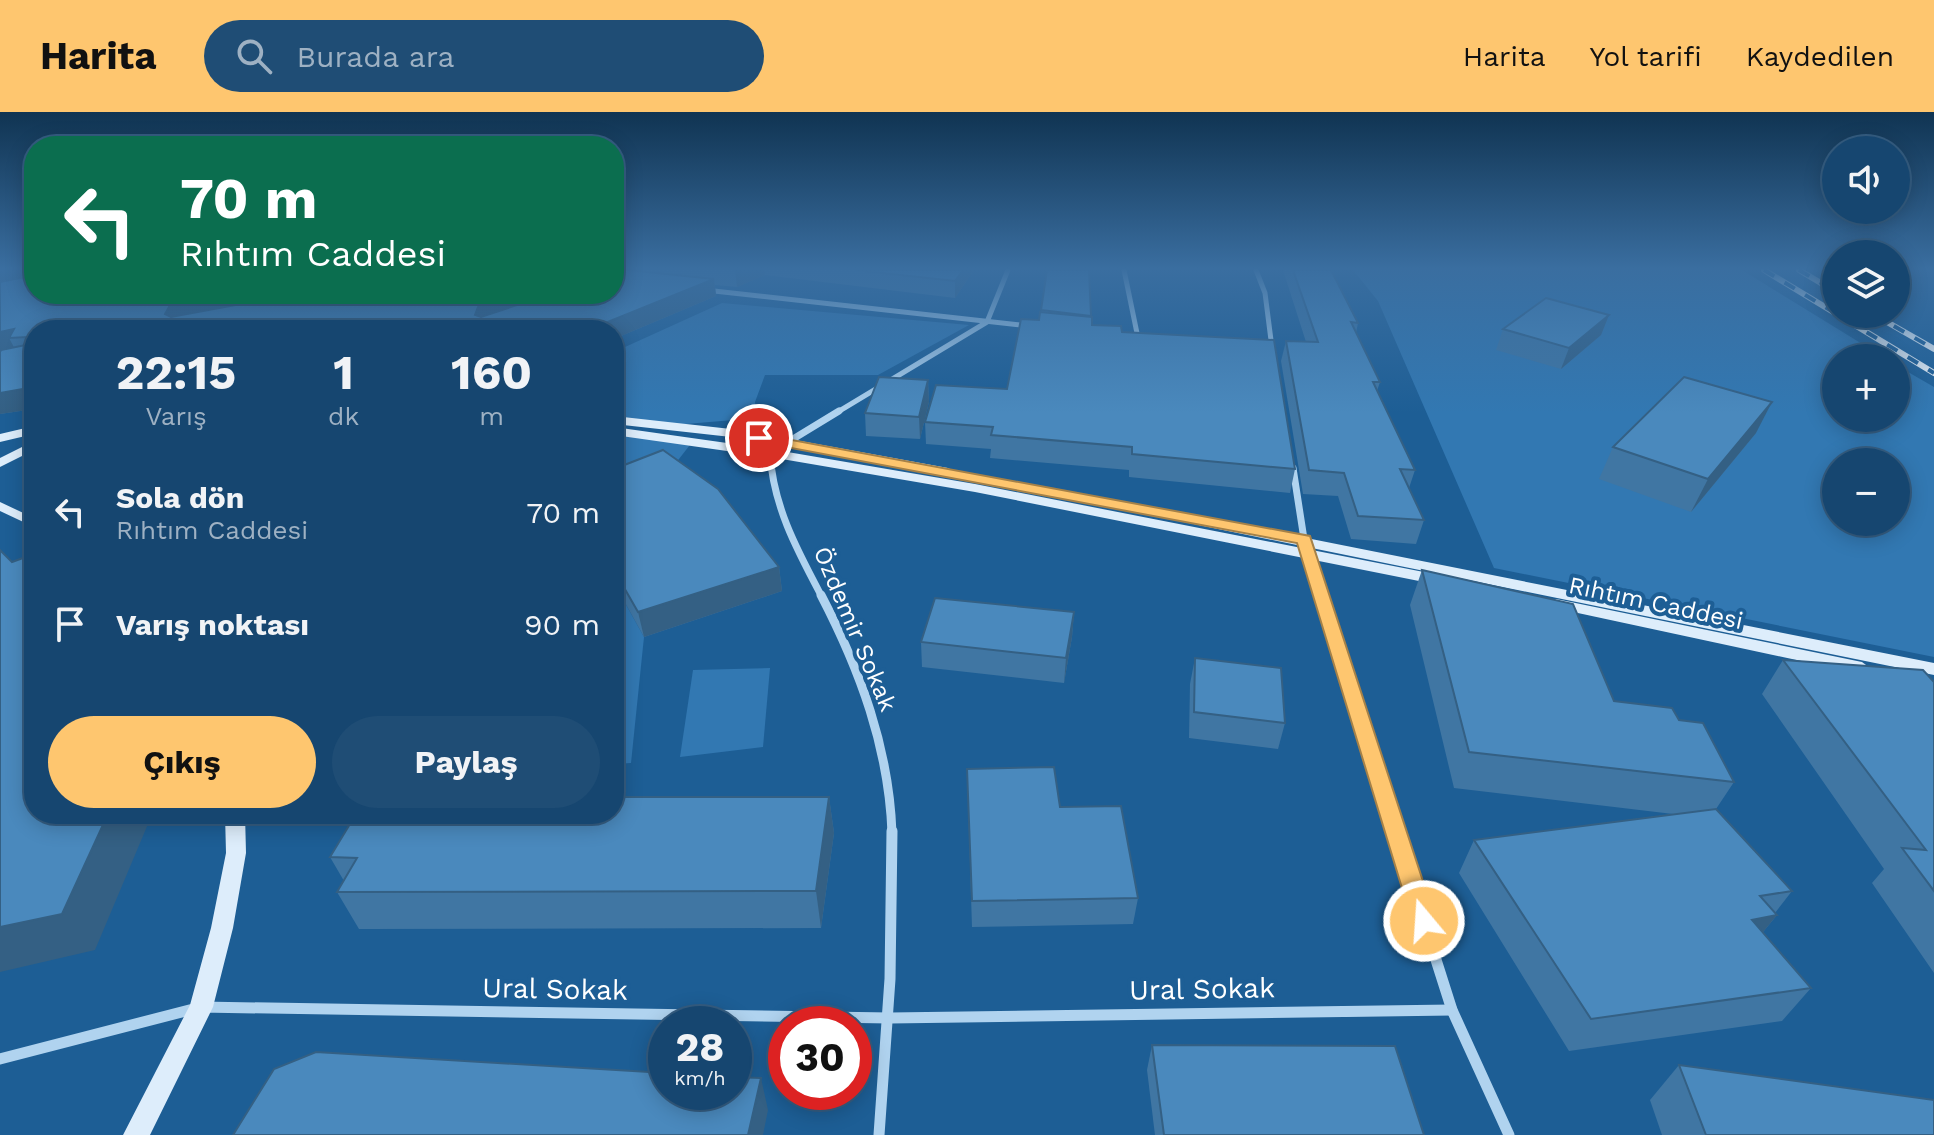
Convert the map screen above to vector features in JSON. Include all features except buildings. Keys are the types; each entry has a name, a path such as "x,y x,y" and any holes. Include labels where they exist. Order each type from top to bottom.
{"main road":[{"name":"Rıhtım Caddesi","path":"624,421 787,442 1934,669"},
{"path":"0,430 24,429"},
{"path":"0,438 24,432"},
{"name":"Rıhtım Caddesi","path":"624,432 770,453 1305,546 1934,683"},
{"path":"0,452 24,446"},
{"path":"0,463 24,450"},
{"path":"0,506 24,518"},
{"path":"136,1135 201,1007 222,928 236,853 235,824"}],"street":[{"path":"949,318 1032,327"},
{"path":"770,453 987,322 989,318"},
{"path":"1134,318 1138,338"},
{"path":"1258,351 1273,352 1268,318"},
{"path":"1123,337 1153,340"},
{"name":"Özdemir Sokak","path":"770,453 771,481 780,511 840,633 881,744 892,814 890,1018 879,1135"},
{"path":"1291,457 1305,546 1452,1010 1509,1135"},
{"name":"Ural Sokak","path":"0,1059 201,1007 890,1018 1452,1010"}],"shaded area":[{"path":"690,318 887,318 969,325 878,375 765,375 755,402 757,418 674,425 624,421 624,347"},
{"path":"1385,318 1820,318 1822,328 1836,328 1862,344 1822,344 1822,432 1910,432 1910,373 1934,387 1934,657 1494,568"},
{"path":"624,432 693,441 668,473 624,490"},
{"path":"624,601 644,637 631,763 624,763"},
{"path":"770,668 763,747 680,757 693,670"}],"railway":[{"path":"1843,318 1934,373"},
{"path":"1897,328 1934,349"}],"route":[{"path":"759,438 1304,540 1424,921"}]}
